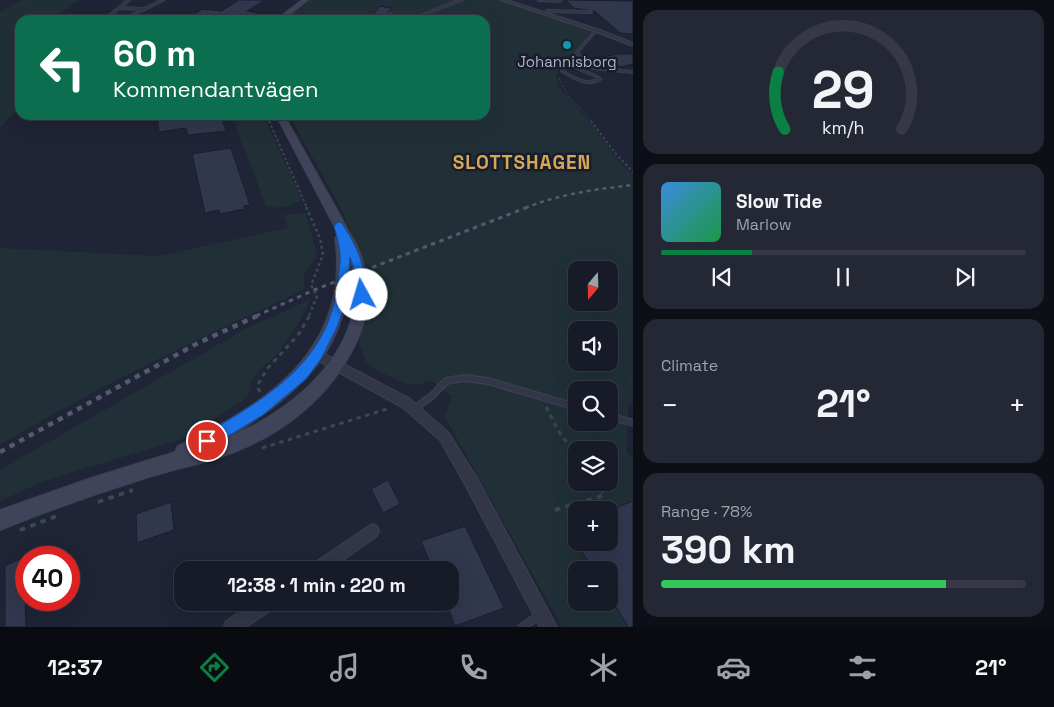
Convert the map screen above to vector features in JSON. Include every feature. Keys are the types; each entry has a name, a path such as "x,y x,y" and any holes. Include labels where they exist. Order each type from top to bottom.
{"street":[{"path":"286,15 305,0"},
{"path":"503,0 596,30 633,46"},
{"path":"0,520 148,468 226,447 262,432 304,402 337,366 358,318 362,295 360,271 352,246 338,226 283,120"},
{"path":"148,468 207,441 268,402 302,375 317,355 331,327 341,300 345,256 338,226"},
{"path":"317,355 413,409 444,436 472,483 549,627"},
{"path":"329,561 372,531"},
{"path":"232,627 255,611"}],"lane":[{"path":"110,15 129,0"},
{"path":"132,15 163,0"},
{"path":"423,15 461,0"},
{"path":"560,1 539,0 545,12 591,12"},
{"path":"119,8 145,9"},
{"path":"567,64 596,76 600,80 592,83 580,81 562,71 567,64 596,30"},
{"path":"577,53 593,68 633,72"},
{"path":"413,409 434,395 446,382 464,378 488,381 568,404"},
{"path":"618,419 633,424"},
{"path":"522,627 542,614"}],"path":[{"path":"562,71 559,76 564,91 571,101 589,118 617,155 633,172"},
{"path":"268,120 316,226 323,255 311,284 317,296 312,311 294,341 260,376 257,386 268,402"},
{"path":"542,396 558,430 568,444"},
{"path":"281,420 293,437"},
{"path":"555,510 605,495 602,491"}],"shaded area":[{"path":"21,0 79,0 57,15 15,15 15,112 0,127 0,13"},
{"path":"310,0 458,0 420,15 291,15"},
{"path":"463,0 499,0 592,30 570,59 558,70 557,77 559,87 594,127 622,165 633,174 633,403 628,405 627,453 633,458 633,627 562,627 445,417 452,396 430,380 421,384 406,384 376,370 366,362 359,341 370,304 369,273 340,207 292,120 490,120 490,15 425,15"},
{"path":"234,120 265,120 302,199 285,207 266,206"},
{"path":"306,213 317,256 304,275 304,290 150,363 0,445 0,248 158,256 288,228 283,215"},
{"path":"311,299 297,326 277,354 258,371 252,381 247,398 182,439 44,481 0,501 0,470 245,329"}],"building":[{"path":"239,0 265,0 247,11 262,15 193,15 203,9 221,11"},
{"path":"566,0 633,1 633,34 620,33 595,11 574,8"},
{"path":"380,6 392,8 386,15 372,15"},
{"path":"633,54 633,64 621,67 594,58"},
{"path":"158,120 223,120 226,131 188,135 186,128 159,132"},
{"path":"231,148 250,205 244,206 244,209 220,214 219,210 205,213 192,154"},
{"path":"388,480 400,504 383,513 371,489"},
{"path":"633,501 633,627 628,627 618,610 618,561 588,561 581,551 618,551 618,507"},
{"path":"171,502 174,530 137,543 136,514"},
{"path":"465,526 504,608 455,626 449,611 459,611 459,561 429,561 421,541"},
{"path":"15,561 15,611 26,611 26,627 5,627 5,566"}],"railway":[{"path":"525,208 551,199 578,193 633,185"},
{"path":"256,316 314,290 528,207"},
{"path":"0,452 198,343 259,315"}],"place":[{"name":"Johannisborg","path":"567,45"}],"district":[{"name":"SLOTTSHAGEN","path":"522,162"}],"route":[{"path":"207,441 258,410 302,375 317,355 331,327 341,300 345,256 338,226 352,246 360,271 362,295"}]}
